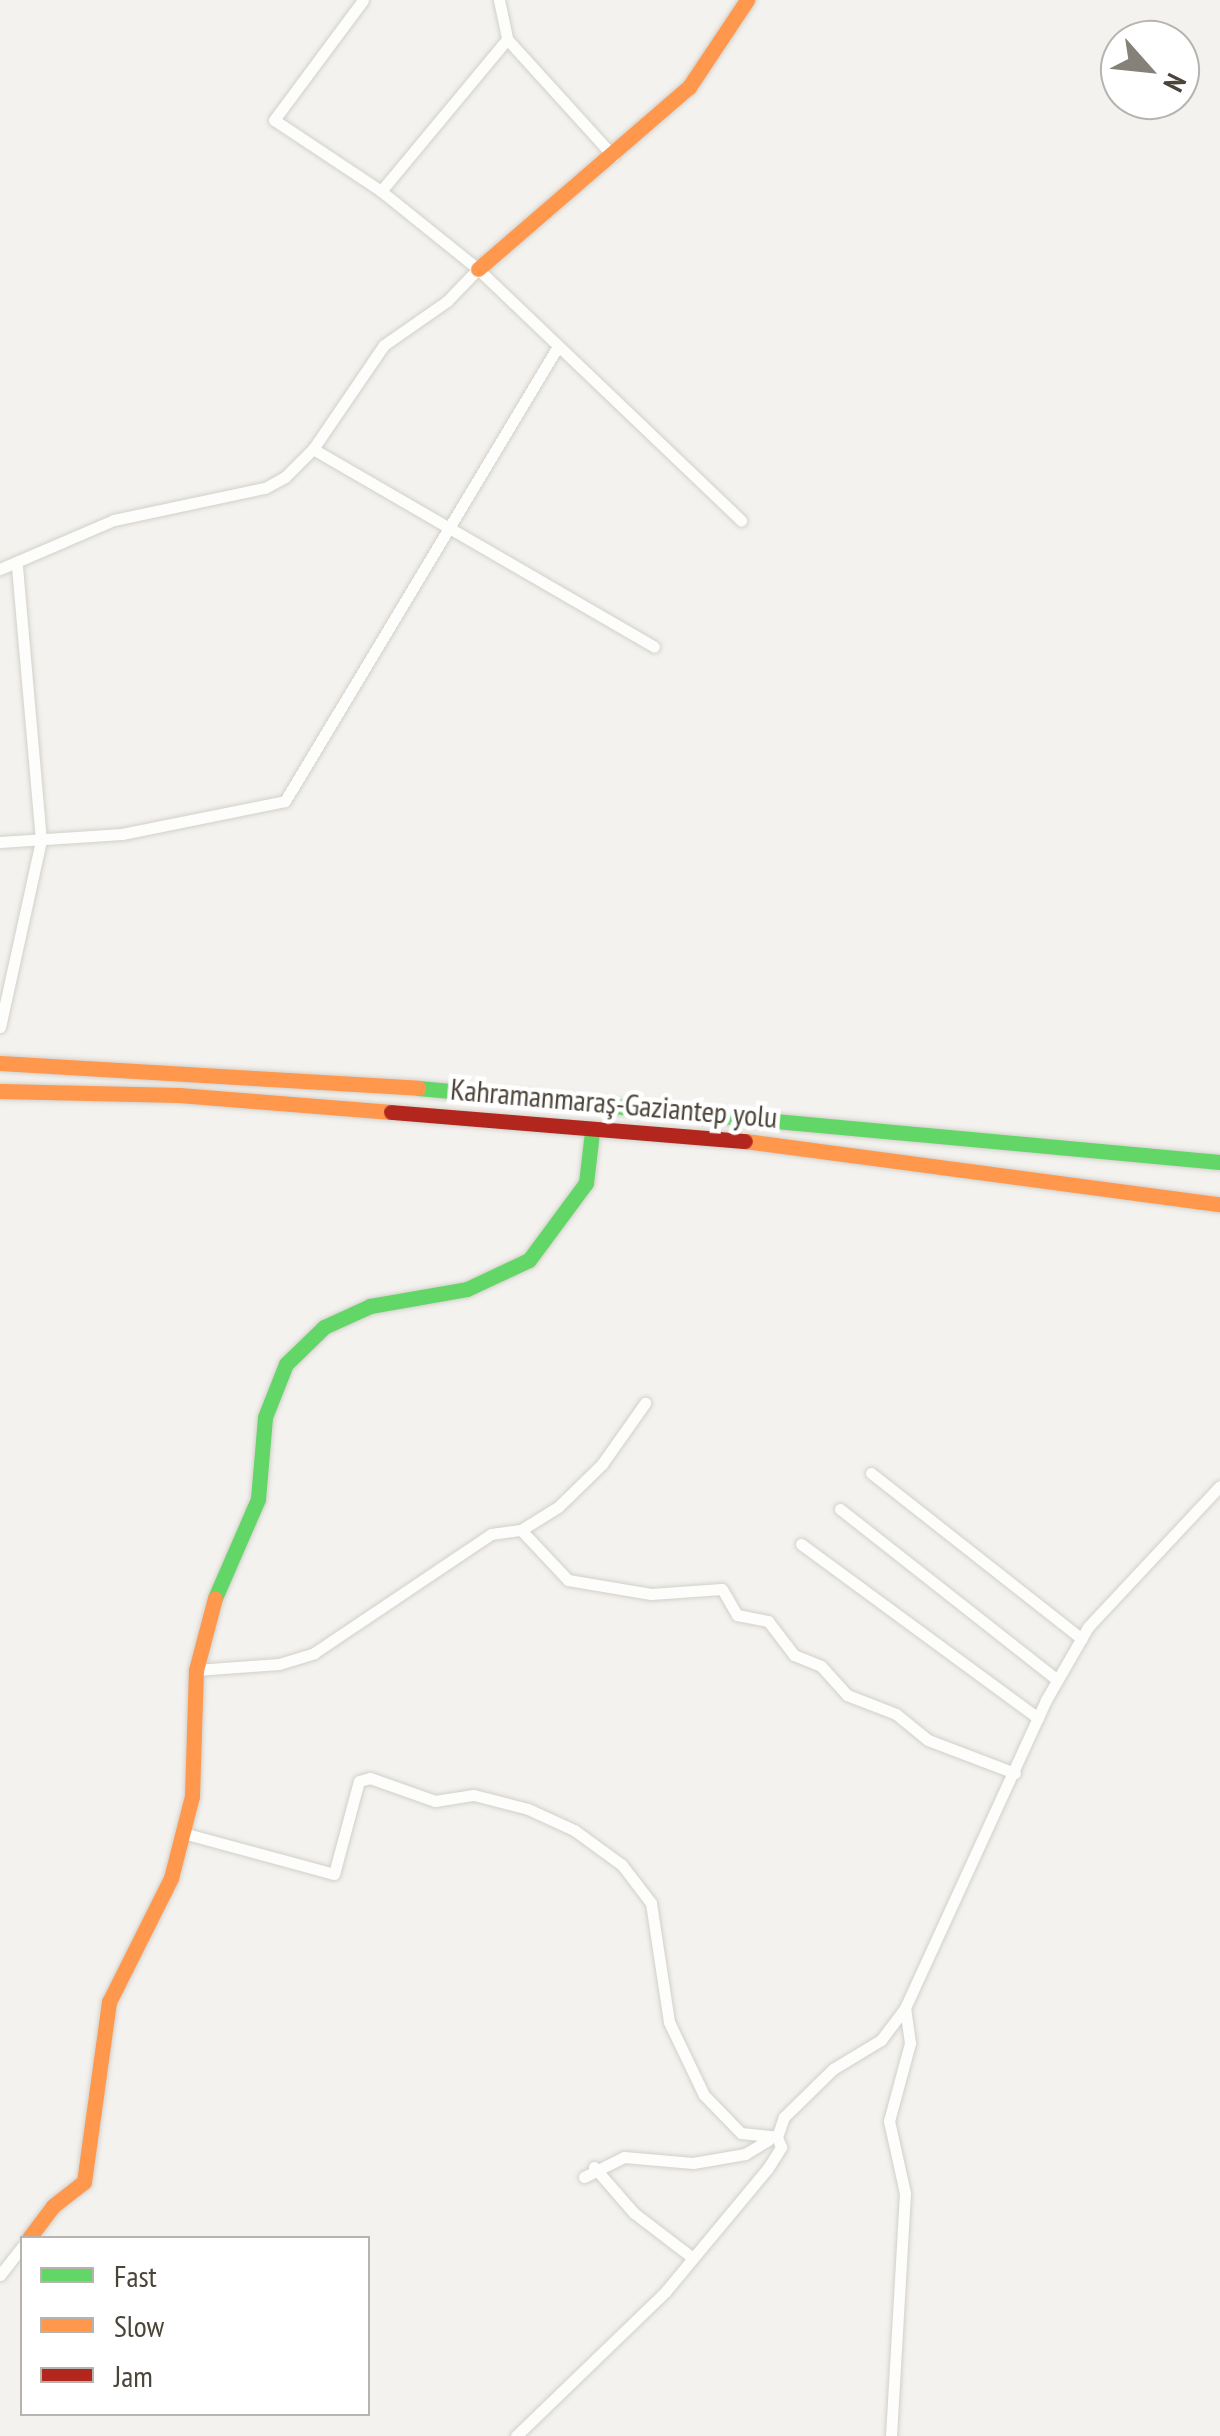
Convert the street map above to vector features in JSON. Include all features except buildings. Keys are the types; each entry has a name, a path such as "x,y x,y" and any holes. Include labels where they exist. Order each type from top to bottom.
{"main road":[{"path":"478,270 689,87 747,0"},
{"name":"Kahramanmaraş-Gaziantep yolu","path":"0,1063 417,1088 1220,1162"},
{"name":"Kahramanmaraş-Gaziantep yolu","path":"0,1090 197,1096 592,1132 847,1150 1220,1205"},
{"path":"30,2236 53,2206 84,2182 109,2002 150,1910 171,1878 183,1833 196,1748 196,1670 216,1593 258,1498 265,1417 286,1364 324,1327 370,1306 467,1289 529,1260 586,1183 592,1132"}],"street":[{"path":"363,0 274,120 381,190 478,270 742,520"},
{"path":"498,0 507,38 613,156"},
{"path":"381,190 507,38"},
{"path":"0,569 17,567 114,520 265,488 313,449 384,345 447,301 478,270"},
{"path":"0,842 41,842 278,807 558,348"},
{"path":"313,449 654,647"},
{"path":"0,1026 41,842 17,567"},
{"path":"196,1670 279,1664 314,1653 491,1534 521,1530 558,1507 602,1464 645,1403"},
{"path":"870,1473 1082,1639"},
{"path":"689,2256 589,2172 624,2156 693,2164 745,2154 772,2139 798,2102 833,2069 881,2040 905,2008 1038,1718 1082,1639 1220,1486"},
{"path":"840,1509 1057,1680"},
{"path":"521,1530 568,1580 651,1594 722,1588 737,1615 768,1621 794,1654 821,1666 847,1694 896,1714 928,1740 1014,1773"},
{"path":"801,1544 1038,1718"},
{"path":"183,1833 334,1874 360,1782 370,1778 435,1801 474,1795 528,1808 574,1830 622,1865 650,1902 669,2022 704,2095 741,2134 772,2139 781,2147 768,2168 689,2256 665,2292 576,2385 516,2436"},
{"path":"891,2436 905,2193 889,2121 910,2043 905,2008"},
{"path":"0,2275 20,2250"}],"traffic: fast":[{"path":"418,1088 1220,1162"},
{"path":"215,1598 258,1499 265,1417 286,1364 324,1327 370,1306 467,1289 529,1260 586,1183 592,1132"}],"traffic: slow":[{"path":"478,269 689,87 747,0"},
{"path":"0,1063 418,1088"},
{"path":"0,1091 179,1095 391,1112"},
{"path":"745,1141 1220,1204"},
{"path":"30,2236 53,2206 84,2182 109,2002 171,1878 192,1796 196,1670 215,1598"}],"traffic: jam":[{"path":"391,1112 745,1141"}]}
